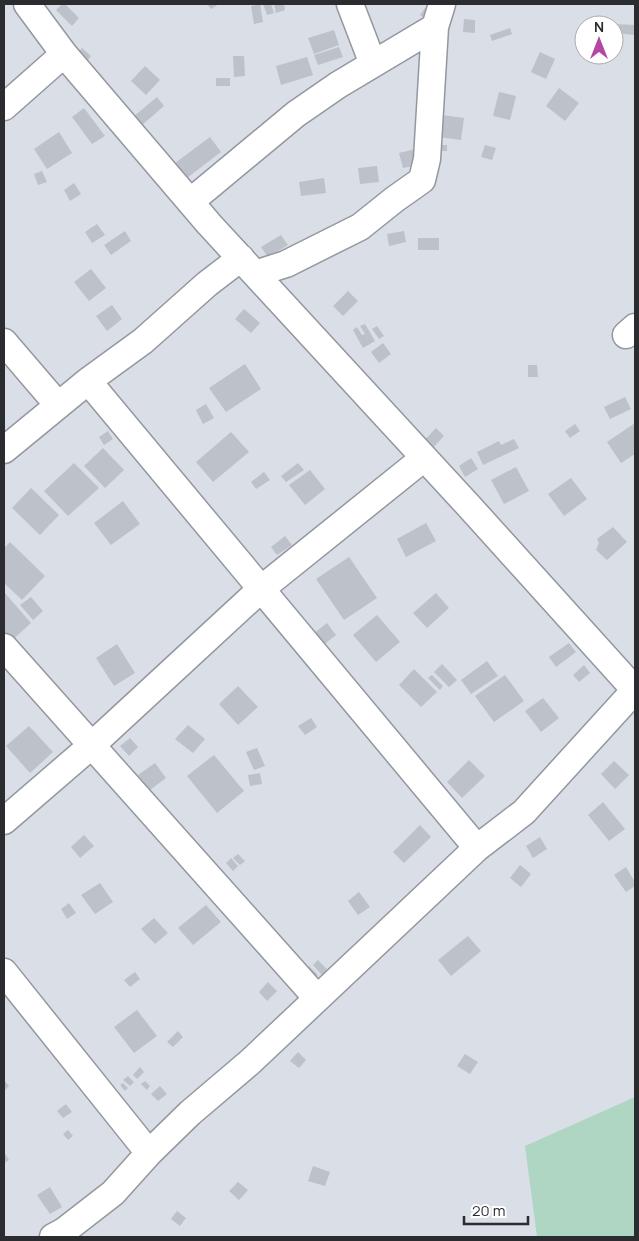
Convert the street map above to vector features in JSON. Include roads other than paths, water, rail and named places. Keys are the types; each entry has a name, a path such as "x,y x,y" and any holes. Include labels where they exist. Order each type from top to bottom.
{"street":[{"path":"27,4 64,54 190,202 468,504 635,690 524,812 477,848 250,1062 190,1113 149,1153 113,1193 64,1231 53,1237"},
{"path":"350,4 373,64"},
{"path":"190,202 296,114 373,64 438,15"},
{"path":"4,450 88,380 143,341 207,284 248,266 286,264 360,227 395,198 422,180 427,159 438,15"},
{"path":"4,107 64,54"},
{"path":"4,342 58,405"},
{"path":"88,380 477,848"},
{"path":"4,821 92,745 261,590 424,458"},
{"path":"4,648 317,998"},
{"path":"4,972 149,1153"}]}
